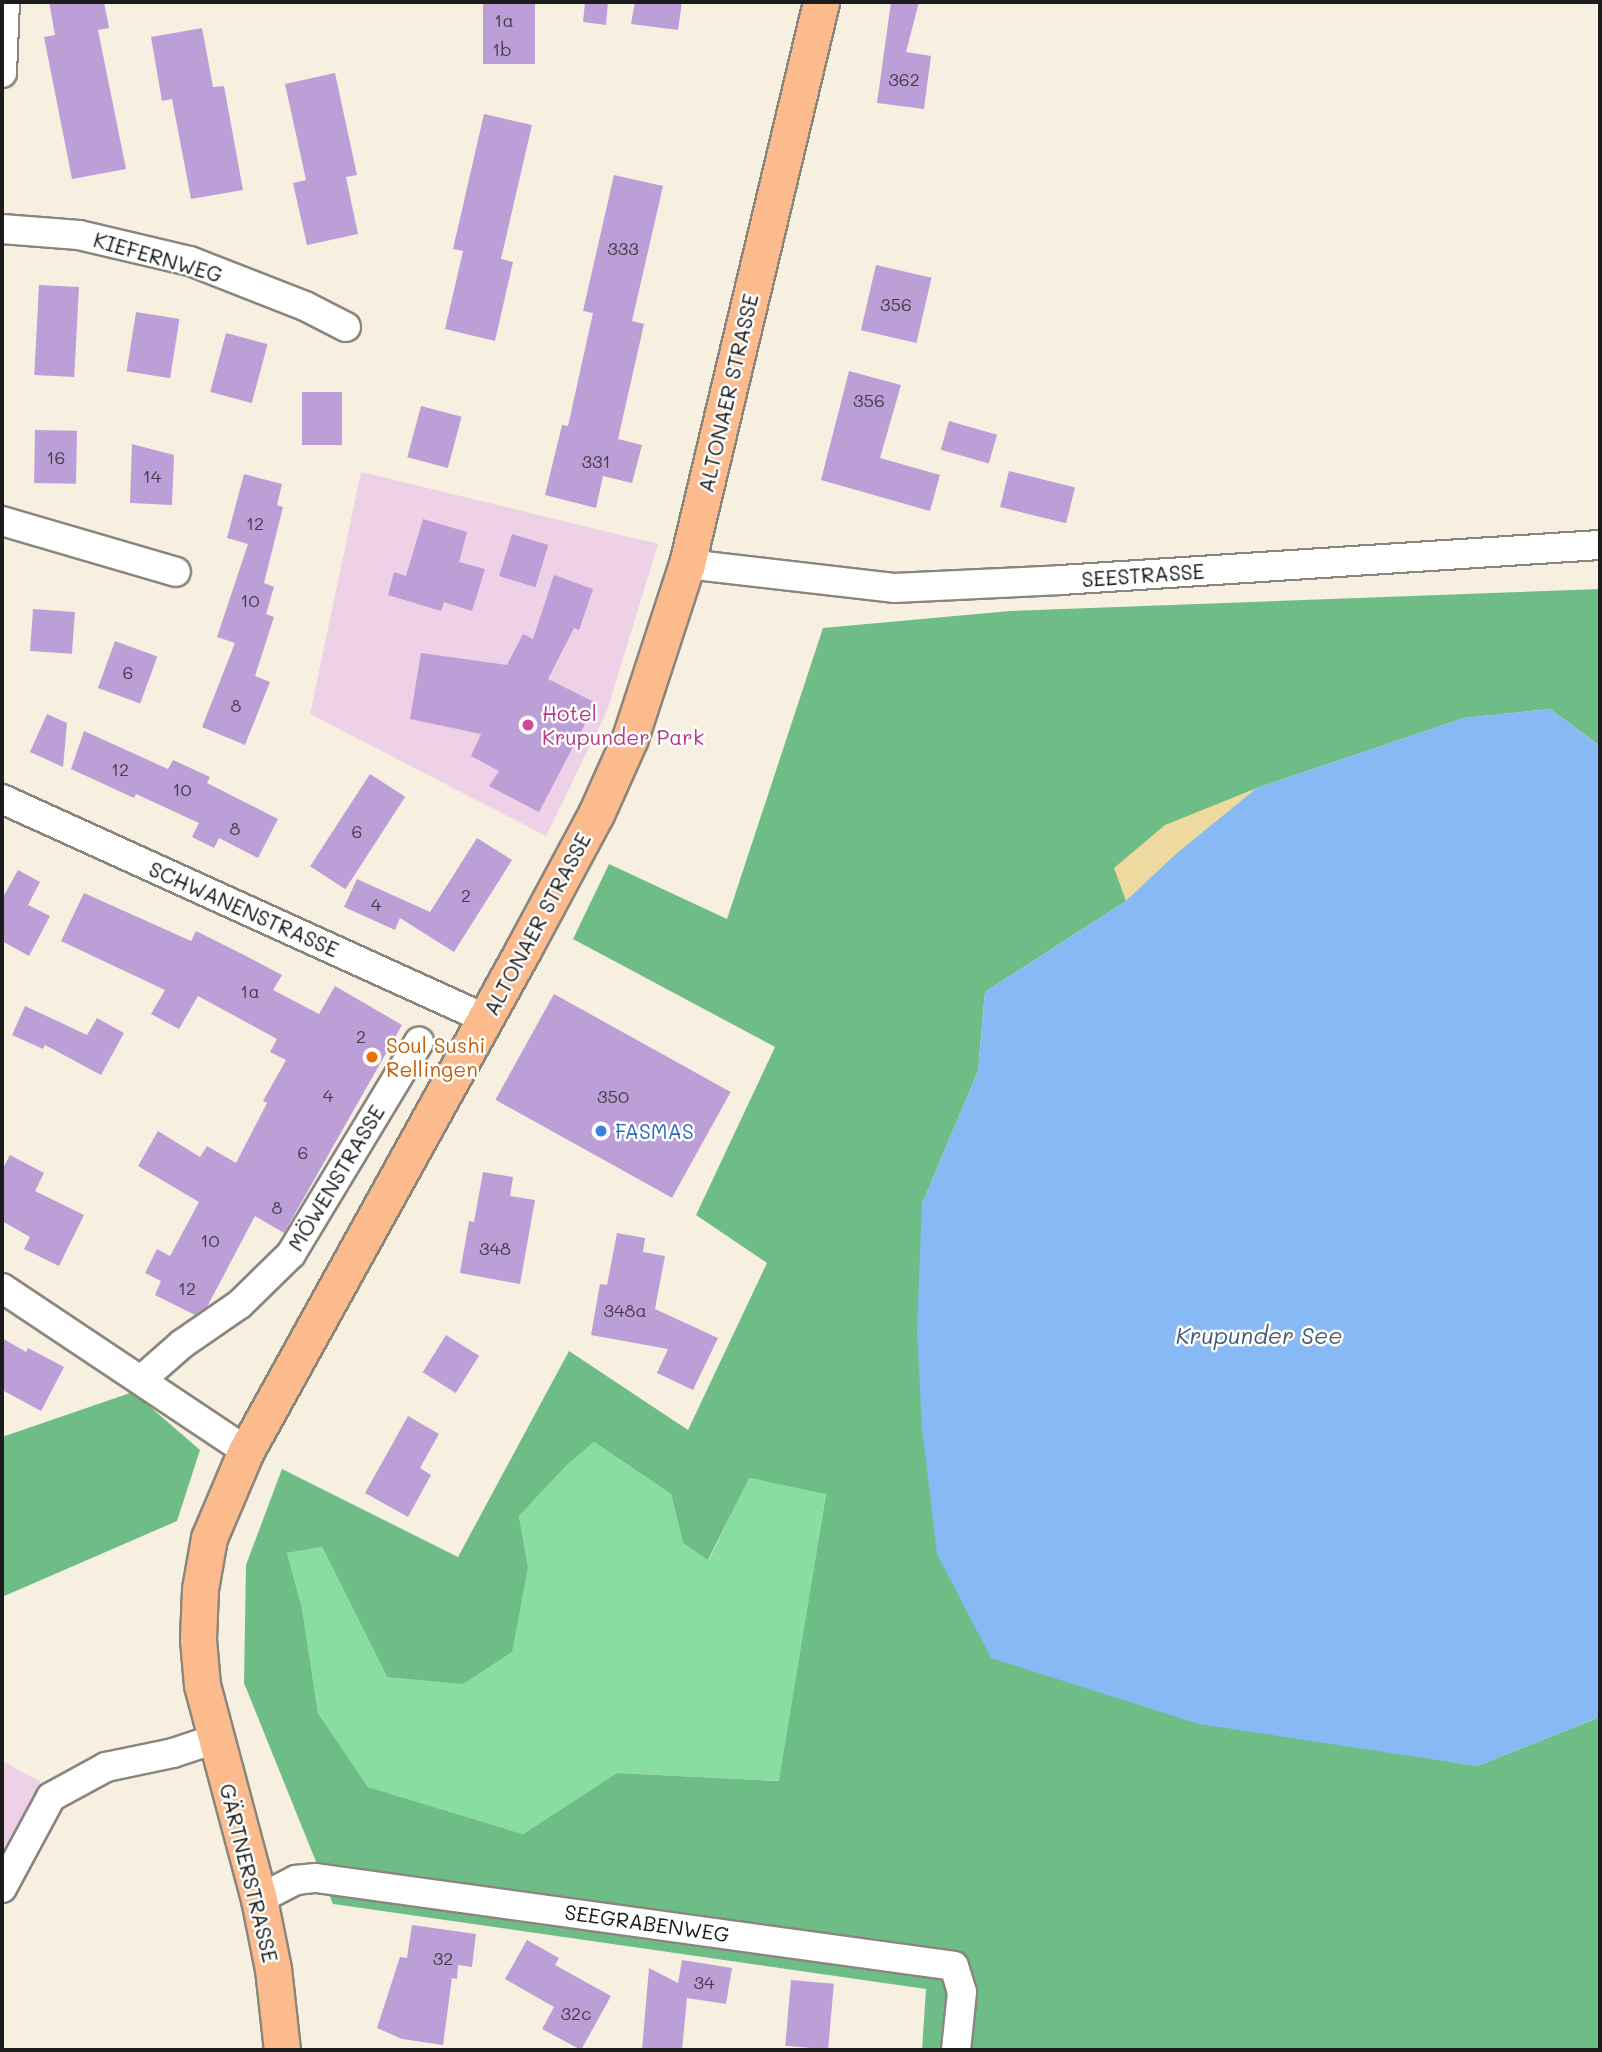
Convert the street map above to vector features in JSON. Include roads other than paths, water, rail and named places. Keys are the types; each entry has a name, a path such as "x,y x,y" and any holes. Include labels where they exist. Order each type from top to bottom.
{"main road":[{"name":"ALTONAER STRASSE","path":"215,1739 202,1685 198,1639 200,1589 209,1538 246,1451 486,1019 596,814 630,738 687,564 821,2"},
{"name":"GÄRTNERSTRASSE","path":"215,1739 259,1899 273,1969 282,2050"}],"street":[{"path":"2,73 5,2"},
{"name":"KIEFERNWEG","path":"2,229 79,235 190,261 305,306 346,327"},
{"path":"2,521 176,572"},
{"name":"SEESTRASSE","path":"687,564 894,588 1061,580 1600,545"},
{"name":"SCHWANENSTRASSE","path":"2,799 486,1019"},
{"name":"MÖWENSTRASSE","path":"141,1380 182,1344 240,1304 291,1254 419,1042"},
{"path":"2,1288 246,1451"},
{"path":"2,1888 51,1797 106,1767 173,1753 215,1739"},
{"name":"SEEGRABENWEG","path":"259,1899 296,1880 316,1878 954,1966 962,1992 956,2050"}],"water":[{"name":"Krupunder See","path":"1550,709 1600,746 1600,1717 1477,1766 1199,1724 991,1658 937,1554 922,1428 917,1330 922,1204 978,1071 985,992 1126,901 1176,854 1257,788 1464,718"}],"place":[{"name":"Hotel Krupunder Park","path":"528,725"},
{"name":"Soul Sushi Rellingen","path":"372,1057"},
{"name":"FASMAS","path":"601,1131"}]}
